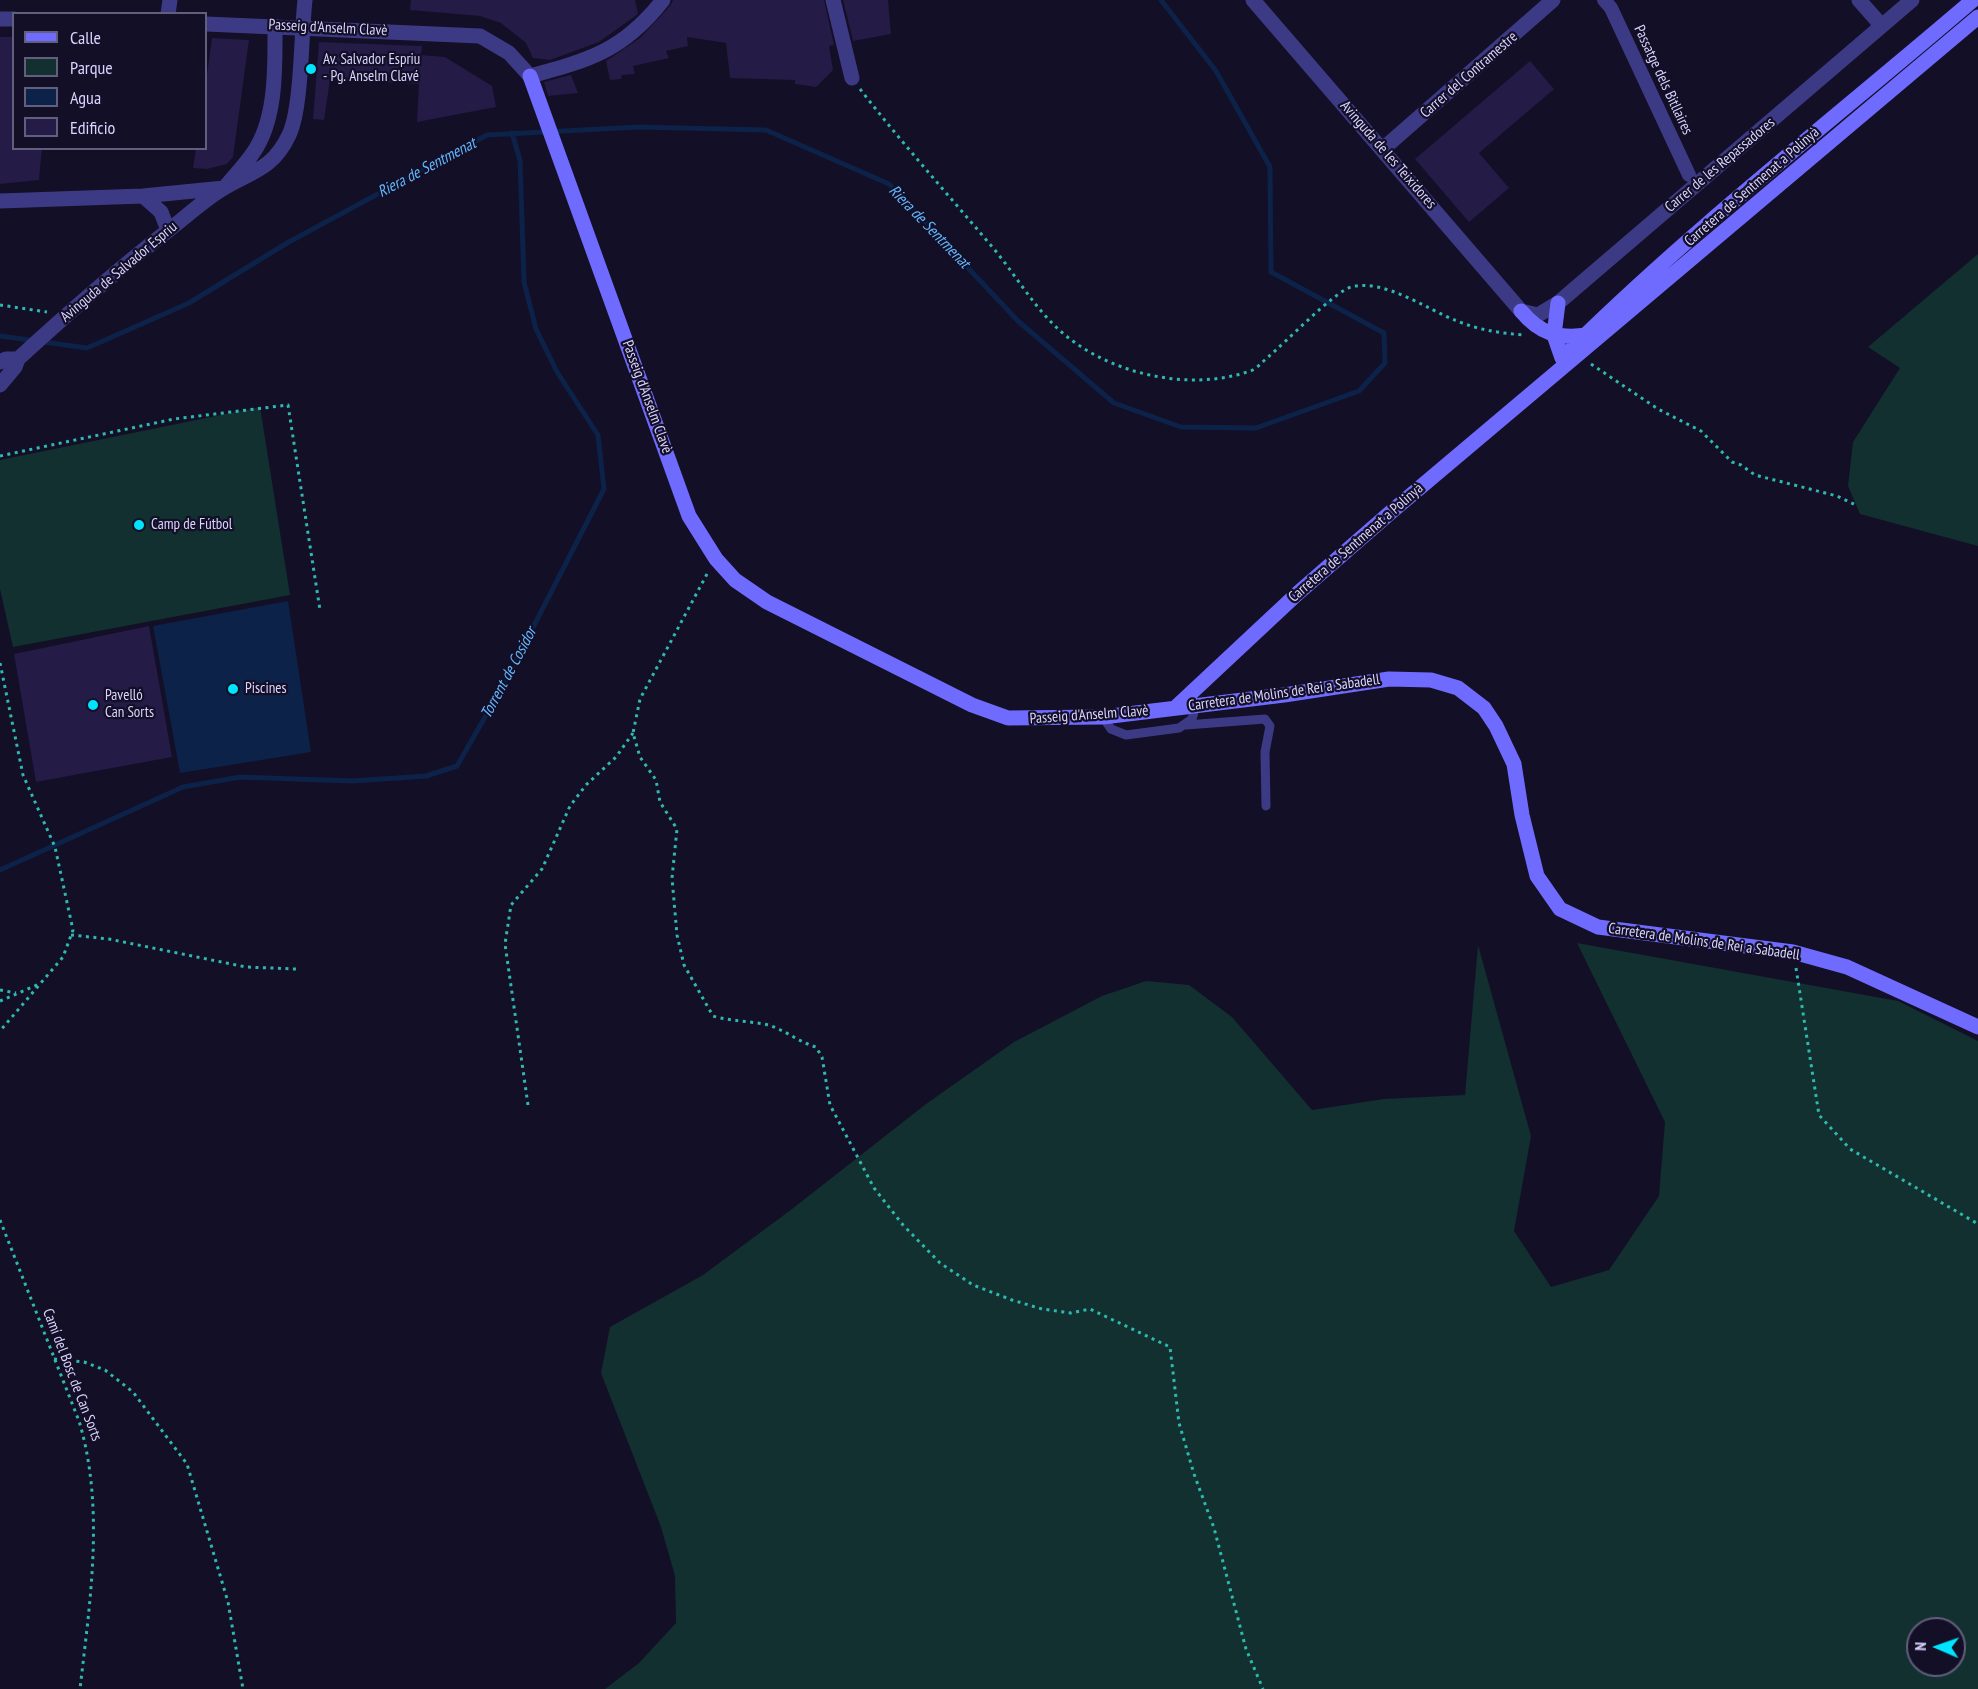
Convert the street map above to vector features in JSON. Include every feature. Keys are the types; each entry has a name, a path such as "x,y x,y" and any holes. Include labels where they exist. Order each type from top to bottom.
{"main road":[{"name":"Carretera de Sentmenat a Polinyà","path":"1569,357 1585,335 1788,156 1973,0"},
{"name":"Carretera de Sentmenat a Polinyà","path":"1176,708 1298,593 1542,385 1546,373 1625,315 1978,17"},
{"name":"Passeig d'Anselm Clavè","path":"530,76 689,516 716,560 735,580 767,602 972,705 1018,719 1103,717 1176,708"},
{"path":"1558,303 1554,335 1569,357"},
{"path":"1521,311 1536,328 1566,338 1592,335 1619,314 1625,315"},
{"name":"Carretera de Molins de Rei a Sabadell","path":"1176,708 1389,679 1431,680 1458,688 1484,708 1496,726 1514,764 1522,815 1537,876 1560,909 1598,927 1793,952 1847,967 1978,1027"}],"street":[{"name":"Avinguda de Salvador Espriu","path":"0,385 15,367 18,359 61,319 168,230 224,188 260,171 284,145 294,122 305,0"},
{"path":"530,76 603,54 640,27 651,7 663,0"},
{"path":"833,0 852,78"},
{"name":"Avinguda de les Teixidores","path":"1253,0 1383,148 1521,311"},
{"name":"Carrer del Contramestre","path":"1383,148 1553,0"},
{"name":"Passatge dels Bitllaires","path":"1604,0 1611,8 1689,175"},
{"path":"1859,0 1881,25"},
{"name":"Carrer de les Repassadores","path":"1521,311 1538,315 1558,303 1576,285 1762,130 1912,0"},
{"name":"Passeig d'Anselm Clavè","path":"207,24 480,36 509,53 530,76"},
{"name":"Avinguda de Salvador Espriu","path":"224,188 254,153 263,134 268,116 275,26"},
{"path":"263,134 284,145"},
{"path":"0,201 143,196 224,188"},
{"path":"143,196 161,212 168,230"},
{"path":"0,362 6,359 18,359"}],"lane":[{"path":"1186,725 1192,719 1196,705"},
{"path":"1103,717 1111,729 1126,735 1186,725 1265,718 1270,726 1265,752 1266,806"}],"path":[{"path":"852,78 935,182 1014,273 1054,325 1071,341 1102,360 1174,381 1210,380 1252,370 1323,307 1351,287 1374,288 1398,294 1455,321 1489,332 1525,336 1536,328"},
{"path":"0,305 61,319"},
{"path":"1569,357 1607,373 1658,409 1701,431 1731,462 1742,465 1755,475 1837,496 1858,506"},
{"path":"0,456 174,418 288,405 320,610"},
{"path":"528,1105 505,944 511,905 542,869 570,807 586,785 616,757 633,733 640,699 716,560"},
{"path":"0,663 23,775 54,847 73,930 63,957 0,1031"},
{"path":"633,733 640,757 656,780 660,802 677,829 672,878 677,935 684,965 693,986 713,1016 735,1022 764,1024 780,1030 799,1042 816,1047 822,1058 830,1105 874,1188 903,1225 940,1263 973,1285 1012,1300 1052,1311 1071,1313 1090,1309 1170,1347 1179,1423 1194,1474 1214,1528 1246,1648 1263,1689"},
{"path":"71,935 109,939 246,967 296,969"},
{"path":"1793,952 1819,1115 1850,1149 1978,1224"},
{"path":"0,1001 40,983"},
{"path":"0,990 17,993"},
{"name":"Camí del Bosc de Can Sorts","path":"0,1220 79,1420 88,1453 92,1487 92,1559 80,1689"},
{"path":"54,1359 84,1362 105,1370 132,1392 187,1464 228,1602 243,1689"}],"green space":[{"path":"1978,254 1978,546 1860,514 1848,486 1853,442 1900,368 1868,347"},
{"name":"Camp de Fútbol","path":"260,407 290,595 13,647 0,589 0,460"},
{"path":"1577,943 1898,1001 1978,1041 1978,1689 605,1689 639,1663 676,1623 675,1576 661,1527 601,1373 610,1327 703,1275 926,1104 1014,1042 1102,996 1146,981 1189,985 1232,1017 1312,1110 1384,1099 1465,1095 1478,945 1531,1136 1514,1231 1551,1287 1609,1270 1659,1196 1665,1122"}],"water":[{"name":"Piscines","path":"288,601 311,752 180,773 153,626"}],"building":[{"path":"411,0 635,0 638,14 599,42 550,60 533,58 526,43 501,23 480,16 410,10"},
{"path":"673,0 824,0 834,45 829,46 833,70 816,87 795,84 795,80 730,78 726,43 687,37 688,46 666,51 669,58 633,66 635,74 622,75 621,79 610,80 606,61 640,38"},
{"path":"843,0 888,0 891,34 853,41"},
{"path":"0,37 12,37 12,150 42,150 39,180 0,184"},
{"path":"212,38 249,40 233,157 227,164 207,169 193,168 196,150 207,150 207,75"},
{"path":"319,42 422,46 421,55 445,57 492,86 496,107 417,122 419,84 330,80 324,120 313,119"},
{"path":"1530,61 1554,89 1479,153 1509,188 1469,222 1415,159"},
{"path":"571,75 578,93 548,96 544,82"},
{"name":"Pavelló Can Sorts","path":"149,626 172,757 36,782 14,654"}],"waterway":[{"name":"Riera de Sentmenat","path":"0,336 87,348 189,303 287,243 487,135 639,127 766,130 889,184 1018,321 1114,403 1181,427 1256,428 1359,391 1385,363 1384,333 1271,272 1270,167 1216,71 1161,0"},
{"name":"Torrent de Cosidor","path":"0,870 183,787 240,777 352,781 426,776 457,766 505,682 604,489 598,435 557,372 536,329 524,282 520,160 512,133"}],"place":[{"name":"Av. Salvador Espriu - Pg. Anselm Clavé","path":"311,69"},
{"name":"Camp de Fútbol","path":"139,525"},
{"name":"Piscines","path":"233,689"},
{"name":"Pavelló Can Sorts","path":"93,705"}]}
